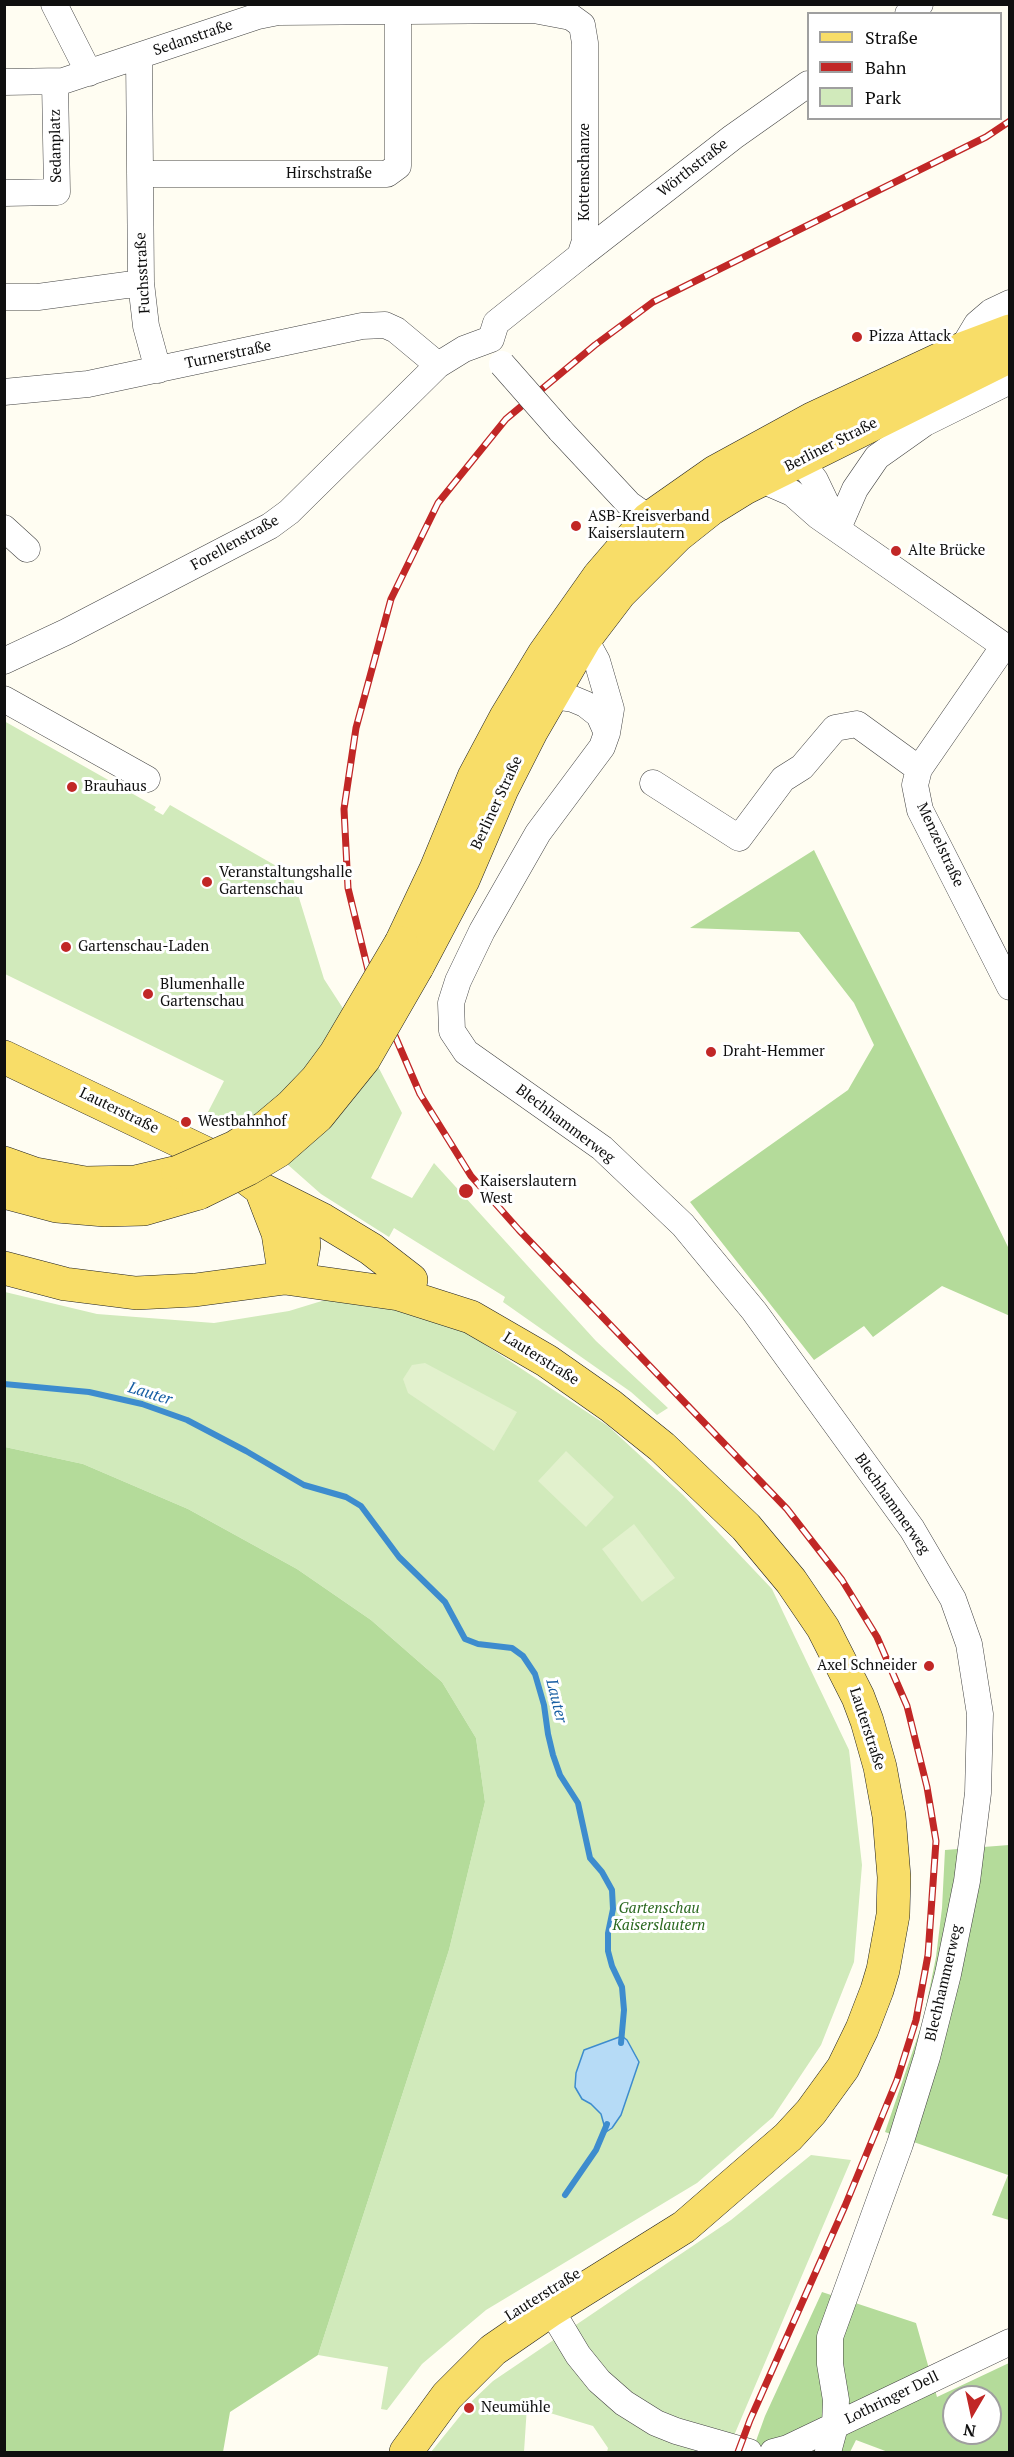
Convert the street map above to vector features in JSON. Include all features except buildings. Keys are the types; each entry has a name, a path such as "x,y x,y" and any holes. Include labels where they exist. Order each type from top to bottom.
{"main road":[{"name":"Berliner Straße","path":"4,1164 51,1178 94,1183 188,1182 230,1179 285,1145 318,1116 364,1059 409,955 436,869 474,777 506,717 536,668 599,576 648,519 715,472 812,419 962,349 1010,331"},
{"name":"Berliner Straße","path":"409,955 463,880 502,789 585,639 620,593 676,536 711,509 762,480 1010,356"},
{"name":"Lauterstraße","path":"4,1057 211,1155 245,1175 297,1218 302,1229 304,1245 292,1273"},
{"name":"Berliner Straße","path":"4,1192 57,1206 105,1210 144,1209 188,1182"},
{"path":"270,1194 323,1220 371,1249 411,1280"},
{"name":"Lauterstraße","path":"4,1268 76,1286 136,1293 195,1290 322,1267 359,1269 411,1280 547,1361 620,1413 689,1471 746,1527 791,1581 823,1628 858,1697 875,1747 889,1816 894,1877 890,1934 874,2000 843,2068 820,2100 776,2148 684,2227 551,2310 493,2350 447,2396 406,2452"},
{"name":"Lauterstraße","path":"292,1273 399,1294 471,1317"},
{"name":"Lauterstraße","path":"400,2452 406,2431 415,2413 440,2377 466,2348 517,2310 732,2185"},
{"path":"517,2310 551,2310"}],"street":[{"path":"54,4 89,74"},
{"name":"Sedanstraße","path":"4,82 55,82 89,74 258,16 278,12 320,8 398,12 530,7"},
{"name":"Kottenschanze","path":"530,7 571,17 582,25 584,34 585,241 580,256"},
{"name":"Hirschstraße","path":"140,174 387,174 398,166 398,12"},
{"path":"139,57 140,174"},
{"name":"Sedanplatz","path":"4,192 57,192 55,82"},
{"name":"Wörthstraße","path":"580,256 733,137 807,85"},
{"name":"Fuchsstraße","path":"140,174 141,284 146,326 158,370"},
{"path":"580,256 496,323 491,339 494,356 622,497 648,519 676,536"},
{"path":"4,297 38,297 141,284"},
{"path":"962,349 976,324 991,312 1010,303"},
{"name":"Turnerstraße","path":"4,392 88,384 362,326 385,325 396,330 438,365"},
{"name":"Forellenstraße","path":"4,661 66,632 270,526 288,512 438,365 464,350 491,339"},
{"name":"Berliner Straße","path":"838,528 855,489 877,457 925,423 1010,381"},
{"path":"769,442 800,460 823,494 838,528"},
{"path":"653,783 739,838 783,779 802,767 835,728 857,724 919,769 1007,648 819,516 792,493 762,480"},
{"path":"4,528 27,549"},
{"name":"Blechhammerweg","path":"585,639 597,661 611,709 607,733 602,747 538,833 482,931 458,981 451,1004 452,1031 466,1052 602,1148 683,1225 754,1311 912,1529 943,1580 953,1599 969,1644 980,1714 978,1793 967,1881 948,1974 927,2057 900,2144 830,2337 830,2364 836,2400 835,2426 828,2452"},
{"path":"536,668 552,696 573,699 585,704 599,715 607,733"},
{"path":"4,699 147,779"},
{"name":"Menzelstraße","path":"919,769 915,784 920,810 1010,987"},
{"path":"551,2310 578,2355 599,2381 624,2403 656,2423 676,2431 749,2452"},
{"name":"Lothringer Dell","path":"773,2452 788,2448 1010,2342"}],"green space":[{"path":"4,721 156,807 154,810 163,815 170,805 292,875 324,979 368,1047 402,1113 371,1178 412,1198 434,1163 596,1341 668,1408 657,1415 631,1392 503,1302 505,1297 394,1228 389,1237 321,1194 278,1156 208,1112 224,1081 5,974"},
{"path":"814,850 1009,1249 1010,1316 942,1286 873,1337 864,1326 814,1360 690,1202 848,1090 874,1045 854,1003 799,932 690,928"},
{"name":"Gartenschau Kaiserslautern","path":"5,1292 97,1314 214,1323 289,1311 325,1300 391,1303 473,1333 484,1344 608,1426 683,1495 772,1589 849,1750 862,1865 854,1962 821,2045 773,2117 697,2183 486,2310 422,2364 387,2410 381,2409 388,2367 318,2355 449,1950 485,1802 476,1738 442,1682 371,1620 297,1569 188,1509 83,1464 5,1447"},
{"path":"425,1363 517,1412 494,1451 408,1393 403,1379 412,1365"},
{"path":"5,1447 83,1464 188,1509 297,1569 371,1620 442,1682 476,1738 485,1802 449,1950 318,2355 230,2412 223,2452 5,2452"},
{"path":"566,1451 614,1497 586,1527 538,1481"},
{"path":"634,1524 675,1578 642,1602 602,1549"},
{"path":"1009,1845 1009,2220 992,2215 1008,2175 885,2132 923,2021 936,1957 942,1908 945,1850"},
{"path":"811,2155 851,2160 727,2452 607,2452 608,2448 593,2426 527,2406 524,2452 431,2452 473,2400 493,2381 731,2220"},
{"path":"822,2292 916,2323 937,2397 942,2395 942,2445 1002,2445 1002,2385 962,2385 1009,2363 1009,2452 888,2452 856,2440 850,2452 752,2452 765,2416"}],"water":[{"path":"622,2036 627,2040 639,2062 621,2115 612,2128 606,2132 601,2114 582,2099 575,2087 576,2073 584,2050"}],"waterway":[{"name":"Lauter","path":"4,1384 89,1392 142,1404 187,1420 304,1485 346,1497 361,1506 399,1557 445,1602 465,1639 478,1644 512,1648 523,1656 535,1674 544,1705 553,1755 560,1775 578,1803 590,1858 602,1872 612,1890 613,1909 608,1933 608,1951 622,1987 624,2010 621,2043"},
{"name":"Lauter","path":"565,2195 596,2150 607,2124"}],"railway":[{"path":"738,2452 897,2080 916,2020 928,1955 936,1841 927,1787 907,1706 877,1637 842,1580 787,1509 519,1230 471,1176 420,1094 370,978 348,888 344,809 356,728 391,599 438,503 506,419 595,345 653,302 986,137 1010,121"}],"place":[{"name":"Pizza Attack","path":"857,337"},
{"name":"ASB-Kreisverband Kaiserslautern","path":"576,526"},
{"name":"Alte Brücke","path":"896,551"},
{"name":"Brauhaus","path":"72,787"},
{"name":"Veranstaltungshalle Gartenschau","path":"207,882"},
{"name":"Gartenschau-Laden","path":"66,947"},
{"name":"Blumenhalle Gartenschau","path":"148,994"},
{"name":"Draht-Hemmer","path":"711,1052"},
{"name":"Westbahnhof","path":"186,1122"},
{"name":"Kaiserslautern West","path":"466,1191"},
{"name":"Axel Schneider","path":"929,1666"},
{"name":"Neumühle","path":"469,2408"}]}
